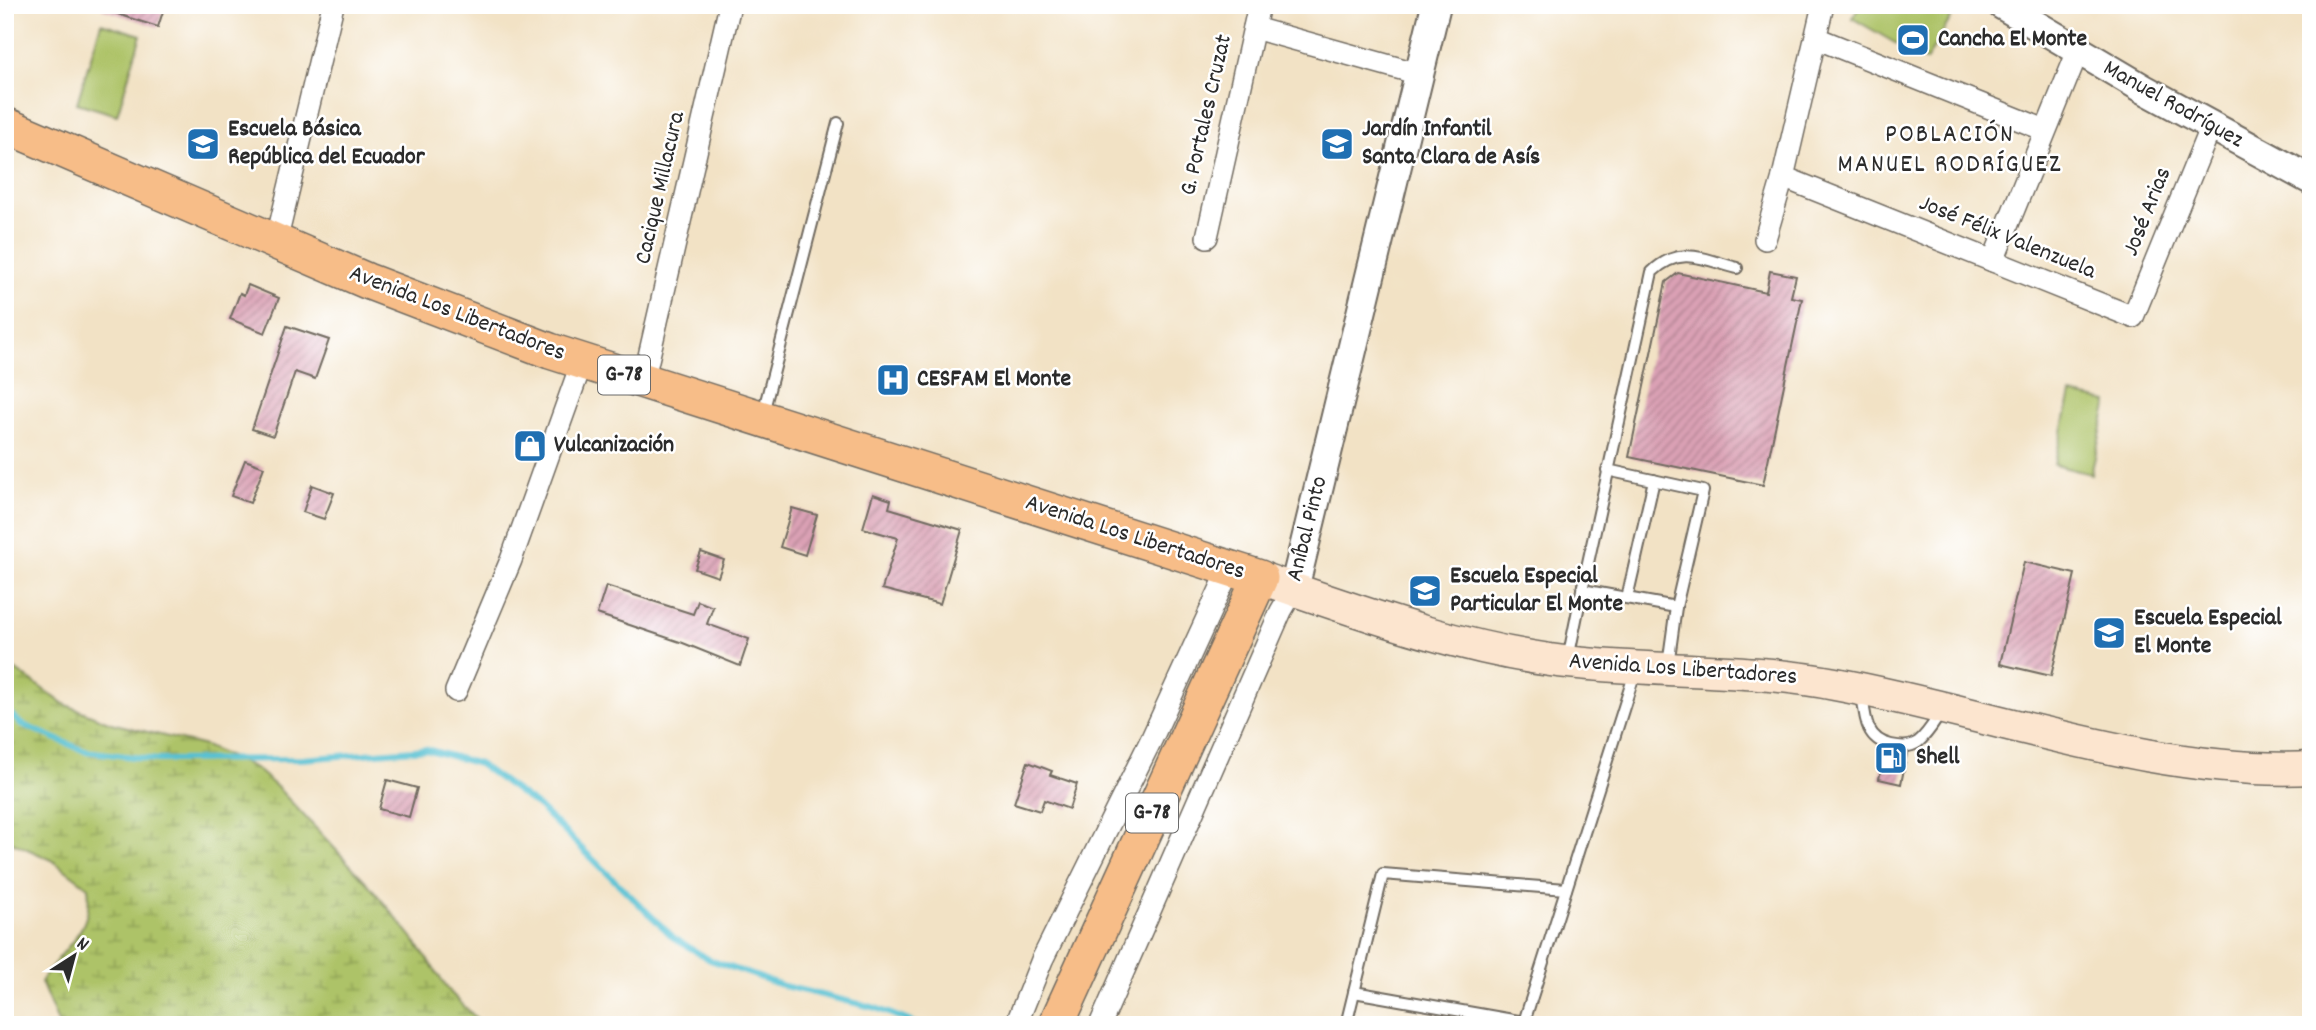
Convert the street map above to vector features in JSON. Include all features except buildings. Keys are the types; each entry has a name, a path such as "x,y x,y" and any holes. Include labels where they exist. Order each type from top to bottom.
{"main road":[{"name":"Avenida Los Libertadores","path":"5,125 458,318 582,362 761,419 1247,583 1294,589 1466,643 1568,662 1779,675 1861,689 2181,761 2259,768 2311,768"},
{"name":"G-78","path":"1056,1025 1247,583"}],"street":[{"path":"276,242 333,5"},
{"name":"Cacique Millacura","path":"643,382 730,5"},
{"name":"G. Portales Cruzat","path":"1207,237 1259,5"},
{"name":"Aníbal Pinto","path":"1100,1025 1281,611 1294,589 1436,5"},
{"path":"1765,239 1783,177 1824,5"},
{"name":"Manuel Rodríguez","path":"2006,6 2078,51 2311,180"},
{"path":"1254,28 1419,74"},
{"path":"1816,38 2045,130"},
{"path":"1993,261 2078,51"},
{"name":"José Arias","path":"2133,317 2211,126"},
{"name":"José Félix Valenzuela","path":"1783,177 2133,317"},
{"path":"456,691 511,560 582,362"},
{"path":"1203,626 1247,583"},
{"path":"1016,1025 1042,960 1203,626 1247,583"}],"lane":[{"path":"761,419 838,123"},
{"path":"1568,662 1652,272 1664,260 1682,254 1737,268"},
{"path":"1608,470 1703,491 1676,607 1668,668"},
{"path":"1627,598 1654,480"},
{"path":"1582,590 1676,607"},
{"path":"1354,992 1524,1022 1636,667"},
{"path":"1861,689 1868,730 1876,739 1889,745 1902,747 1918,741 1944,708"},
{"path":"1346,1025 1383,874 1566,889"}],"green space":[{"name":"Cancha El Monte","path":"1860,5 1933,5 1952,16 1926,61 1852,18"},
{"path":"101,23 141,35 117,115 77,103"},
{"path":"2071,394 2108,402 2091,474 2054,465"},
{"path":"5,662 64,704 111,723 205,746 255,768 278,788 369,885 411,936 451,993 483,1025 59,1025 41,982 81,928 89,903 88,887 52,860 5,839"}],"waterway":[{"path":"5,709 21,724 85,751 158,760 302,759 426,749 479,764 539,807 674,938 710,960 784,986 876,1008 919,1025"}],"place":[{"name":"Cancha El Monte","path":"1913,40"},
{"name":"Escuela Básica República del Ecuador","path":"203,144"},
{"name":"Jardín Infantil Santa Clara de Asís","path":"1337,144"},
{"name":"CESFAM El Monte","path":"893,380"},
{"name":"Vulcanización","path":"530,446"},
{"name":"Escuela Especial Particular El Monte","path":"1425,591"},
{"name":"Escuela Especial El Monte","path":"2109,633"},
{"name":"Shell","path":"1891,758"}],"district":[{"name":"POBLACIÓN MANUEL RODRÍGUEZ","path":"1950,150"}]}
